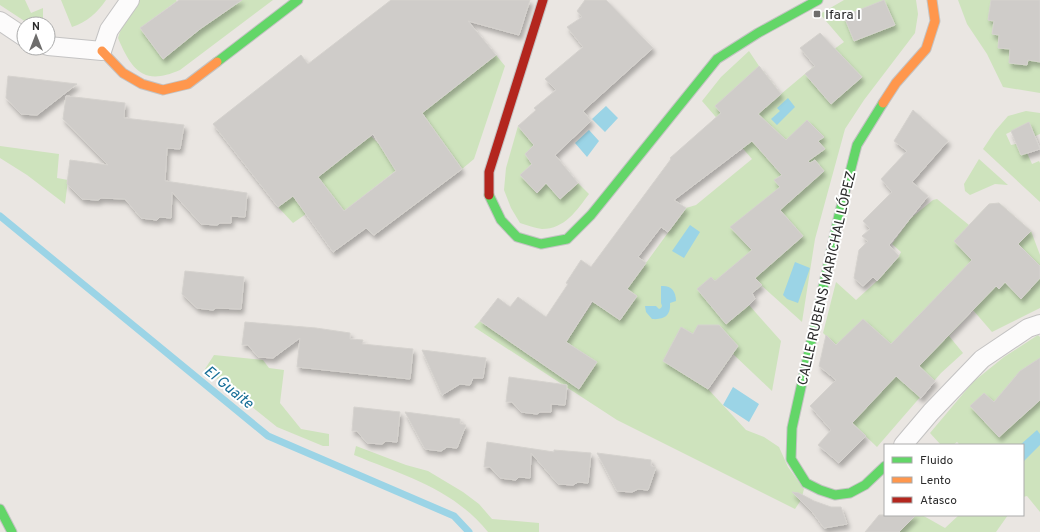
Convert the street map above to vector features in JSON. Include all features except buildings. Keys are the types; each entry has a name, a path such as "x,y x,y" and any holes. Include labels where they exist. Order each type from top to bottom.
{"street":[{"path":"102,51 109,30 130,0"},
{"path":"56,47 102,51 123,73 142,84 163,90 188,84 298,0"},
{"path":"544,0 488,172 489,197 501,220 517,238 541,244 567,239 591,215 717,59 758,33 818,0"},
{"name":"CALLE RUBENS MARICHAL LÓPEZ","path":"884,467 865,485 850,493 835,495 820,490 806,484 791,459 792,428 812,344 839,215 857,145 896,83 926,49 935,21 932,0"},
{"path":"0,21 16,32"},
{"path":"904,444 931,412 982,359 1028,328 1040,324"},
{"path":"0,509 12,532"}],"green space":[{"path":"0,0 25,0 31,13 43,8 43,16 17,16 0,5"},
{"path":"61,0 106,0 91,16 72,27"},
{"path":"139,0 177,1 140,28 163,59 200,29 242,0 273,0 180,70 168,75 148,76 134,67 123,50 118,38 123,23"},
{"path":"844,0 916,0 918,14 915,33 864,100 845,129 815,239 802,322 762,286 752,293 749,305 781,341 772,391 733,354 708,389 746,430 764,437 779,447 788,467 804,489 801,500 795,509 617,420 474,327 480,321 579,389 566,342 593,302 620,320 637,296 627,289 686,208 696,205 752,159 702,101 721,77 749,51 781,94 844,42 820,14"},
{"path":"958,0 1040,0 1040,93 1003,87 987,54 967,24"},
{"path":"496,55 505,66 474,159 462,169 439,137 344,211 337,202 310,219 306,214 293,223 278,207 371,136 380,145"},
{"path":"1026,111 1040,113 1040,134 1035,136 1029,123 1006,134 1011,145 1016,144 1027,153 1032,164 1039,161 1040,163 1040,202 983,149 995,131 1008,116"},
{"path":"518,126 534,145 525,154 532,164 520,175 537,193 546,183 560,199 578,183 589,194 570,218 557,226 542,229 520,223 511,208 504,190 506,168"},
{"path":"0,146 59,154 57,178 68,180 65,204 27,175 0,158"},
{"path":"979,159 1008,185 995,184 970,195 965,191 964,184"},
{"path":"937,199 969,225 989,204 999,203 1031,231 1040,255 1040,308 992,332 973,310 949,336 963,353 941,373 877,447 852,423 848,357 823,333 836,282 856,300 877,281 899,256 901,252 892,244 911,218 933,200"},
{"path":"1038,335 1040,337 1040,512 1027,496 1024,497 1024,444 959,444 957,442 954,444 940,444 930,433 973,382 1004,357"},
{"path":"214,355 263,360 269,368 284,370 280,403 301,429 329,434 329,446 323,446 277,427 205,369"},
{"path":"356,446 406,465 428,471 463,492 479,504 492,519 539,523 539,532 488,532 459,504 443,494 409,477 354,455"},
{"path":"915,516 924,516 945,528 958,516 1007,516 996,532 899,532"}],"water":[{"path":"788,98 795,107 777,125 771,119 780,111 777,108"},
{"path":"606,106 618,118 605,132 592,119"},
{"path":"589,130 599,141 587,157 575,143"},
{"path":"690,225 700,232 684,258 672,251"},
{"path":"795,262 810,268 798,303 787,299 783,295"},
{"path":"661,286 672,289 675,294 676,301 670,303 669,311 666,316 660,319 652,319 646,312 645,306 656,306 659,309 661,308"},
{"path":"733,387 759,404 749,422 723,405"},
{"path":"1037,430 1040,434 1040,445 1024,461 1024,444 1021,444"}],"waterway":[{"name":"El Guaite","path":"0,216 268,436 454,516 469,532"}],"traffic: fast":[{"path":"217,62 298,0"},
{"path":"489,195 501,220 517,237 541,244 567,239 591,215 717,59 758,33 818,0"},
{"path":"883,103 857,145 839,215 792,428 791,459 806,483 835,495 850,493 865,485 884,467"},
{"path":"0,509 12,532"}],"traffic: slow":[{"path":"883,103 896,83 926,49 935,21 932,0"},
{"path":"102,51 123,73 142,84 163,90 188,84 217,62"}],"traffic: jam":[{"path":"489,195 489,172 543,0"}],"place":[{"name":"Ifara I","path":"817,14"}]}
